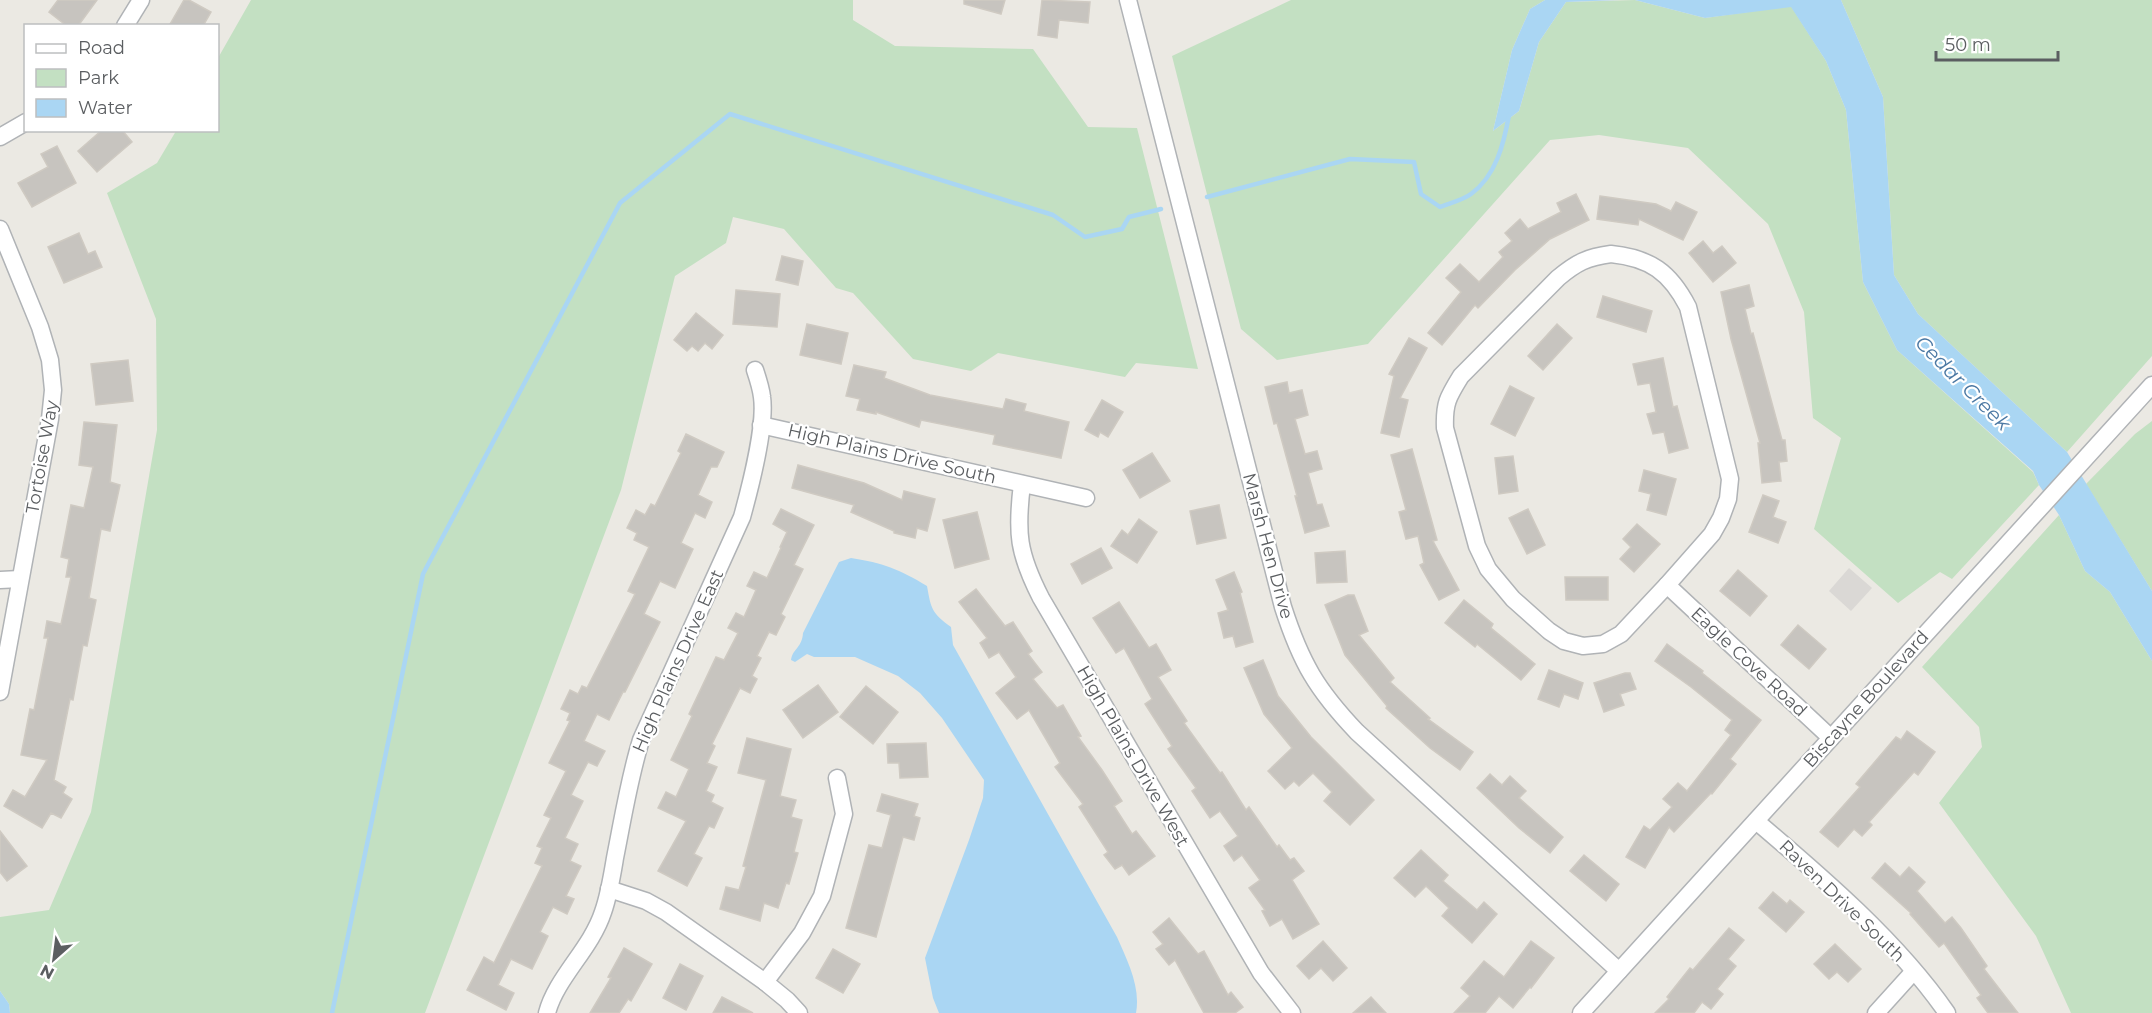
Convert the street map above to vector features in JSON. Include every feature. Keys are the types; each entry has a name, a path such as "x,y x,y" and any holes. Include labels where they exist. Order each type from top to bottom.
{"street":[{"path":"126,24 141,0"},
{"name":"Marsh Hen Drive","path":"1128,0 1283,607 1304,663 1328,700 1357,732 1619,970"},
{"path":"0,137 24,123"},
{"name":"Tortoise Way","path":"0,229 40,327 50,360 53,390 50,419 0,692"},
{"path":"1611,254 1630,256 1648,262 1664,273 1679,289 1688,307 1730,478 1728,499 1712,534 1667,585 1621,634 1603,644 1583,646 1564,641 1549,631 1513,599 1488,568 1477,546 1445,428 1444,408 1461,376 1558,278 1574,265 1592,257 1611,254"},
{"name":"High Plains Drive East","path":"547,1013 552,997 595,931 603,912 632,767 641,740 742,517 761,425 763,398 755,370"},
{"name":"Biscayne Boulevard","path":"1581,1013 2152,386"},
{"name":"High Plains Drive South","path":"761,425 1086,498"},
{"name":"High Plains Drive West","path":"1022,484 1017,519 1020,544 1028,572 1041,598 1261,973 1292,1013"},
{"path":"0,579 20,579"},
{"name":"Eagle Cove Road","path":"1667,585 1831,738"},
{"path":"765,982 802,933 822,896 844,814 837,778"},
{"name":"Raven Drive South","path":"1756,821 1874,927 1914,971 1947,1013"},
{"path":"609,889 646,901 666,912 765,982 799,1013"},
{"path":"1876,1013 1914,971"}],"shaded area":[{"path":"1849,568 1872,588 1851,611 1829,591"}],"green space":[{"path":"251,0 853,0 853,20 895,46 1033,49 1088,127 1137,128 1198,369 1136,363 1125,377 998,353 971,371 913,359 853,293 836,288 784,229 733,217 726,243 675,276 621,490 425,1013 10,1013 9,1004 0,991 0,917 49,910 91,812 157,430 156,319 107,193 157,163 175,132 219,132 219,56"},
{"path":"1291,0 1545,0 1530,9 1512,50 1493,131 1519,111 1539,42 1566,2 1635,0 1705,18 1791,6 1826,61 1846,110 1863,282 1897,350 2033,472 2039,485 1952,579 1940,572 1898,603 1814,529 1841,438 1813,418 1804,312 1768,224 1688,148 1599,135 1550,140 1368,344 1277,360 1241,329 1172,56"},
{"path":"1841,0 2152,0 2152,356 2067,452 1918,314 1894,275 1883,97"},
{"path":"2152,421 2152,591 2086,484 2135,434"},
{"path":"2059,515 2085,571 2110,592 2152,661 2152,1013 2071,1013 2036,936 1939,803 1982,747 1979,727 1922,667"}],"water":[{"path":"1545,0 1619,0 1566,2 1539,42 1519,111 1493,131 1512,50 1530,9"},
{"name":"Cedar Creek","path":"1635,0 1841,0 1883,97 1894,275 1918,314 2067,452 2152,591 2152,661 2110,592 2085,571 2059,515 2039,485 2033,471 1897,350 1863,282 1846,110 1826,61 1791,7 1705,18"},
{"path":"851,558 891,568 927,586 933,610 951,627 953,645 1117,937 1135,984 1136,1013 939,1013 933,998 925,958 983,798 984,780 942,718 920,693 898,676 855,657 814,657 807,654 795,662 791,660 839,562"},
{"path":"0,991 9,1004 10,1013 0,1013"}],"building":[{"path":"58,0 97,0 79,24 64,24 49,12"},
{"path":"184,0 189,0 211,12 204,24 170,24"},
{"path":"964,0 1005,0 1001,14 964,4"},
{"path":"1042,0 1090,2 1088,23 1059,20 1057,38 1038,35"},
{"path":"100,132 124,132 132,142 97,172 78,151"},
{"path":"57,146 76,183 32,207 18,183 48,167 41,154"},
{"path":"1576,194 1589,220 1550,239 1515,270 1478,308 1475,305 1442,345 1428,333 1461,292 1446,278 1460,264 1479,282 1503,257 1499,252 1512,241 1505,233 1520,219 1528,229 1561,212 1557,203"},
{"path":"1600,196 1656,204 1671,211 1676,202 1697,212 1683,240 1639,219 1638,225 1597,219"},
{"path":"79,233 88,254 95,251 102,267 64,283 48,247"},
{"path":"1703,241 1713,253 1722,246 1736,263 1713,282 1689,253"},
{"path":"782,256 803,261 798,285 776,280"},
{"path":"1749,285 1754,306 1745,309 1782,440 1785,440 1787,461 1779,462 1781,481 1762,483 1758,443 1760,443 1731,339 1721,292"},
{"path":"736,290 780,294 777,327 733,324"},
{"path":"1603,296 1652,311 1646,332 1597,317"},
{"path":"696,313 723,335 712,349 705,343 698,351 692,346 687,351 674,340"},
{"path":"807,324 848,333 841,364 800,355"},
{"path":"1557,324 1572,338 1543,370 1528,356"},
{"path":"1409,338 1427,348 1400,398 1408,400 1399,437 1381,433 1394,376 1389,374"},
{"path":"1663,358 1673,407 1677,406 1688,448 1669,453 1664,432 1653,434 1647,414 1656,412 1650,383 1638,385 1633,364"},
{"path":"128,360 133,401 96,405 91,364"},
{"path":"854,365 886,372 884,378 930,395 1003,409 1006,399 1026,404 1024,411 1069,422 1061,458 993,444 995,435 921,420 919,427 876,412 876,414 857,410 860,399 846,396"},
{"path":"1287,382 1289,393 1302,390 1308,415 1295,419 1305,454 1317,451 1322,469 1308,473 1317,505 1322,504 1329,526 1305,533 1277,423 1274,424 1265,387"},
{"path":"1510,386 1534,398 1515,436 1491,424"},
{"path":"1102,400 1123,412 1108,437 1100,432 1098,437 1085,430"},
{"path":"84,422 117,425 110,482 120,485 110,531 101,529 89,598 96,600 87,646 83,645 73,700 70,699 54,780 66,787 63,793 72,799 61,818 51,813 42,828 4,806 13,790 25,797 47,760 21,755 30,709 34,710 48,638 44,638 47,621 61,624 71,577 66,577 69,559 61,557 71,505 84,508 93,467 79,465"},
{"path":"686,434 724,452 717,467 711,467 698,495 712,502 705,518 695,513 681,543 693,549 675,588 660,581 644,614 660,622 625,692 609,720 597,714 584,741 605,751 597,766 588,762 571,795 583,801 565,838 578,844 570,861 581,866 566,896 574,899 567,914 553,907 540,932 548,936 532,969 511,959 498,985 514,993 506,1010 467,990 484,957 494,963 542,866 535,863 542,848 537,846 551,818 544,815 566,771 549,763 570,721 567,720 570,713 561,709 570,690 578,694 582,686 587,688 635,594 628,591 649,547 634,540 637,533 627,528 636,510 645,515 651,504 655,506 681,453 678,451"},
{"path":"1412,449 1437,540 1433,541 1459,590 1439,600 1420,565 1424,563 1418,536 1406,539 1399,512 1406,510 1391,455"},
{"path":"1152,453 1170,481 1140,498 1123,470"},
{"path":"1513,456 1518,491 1499,494 1495,458"},
{"path":"798,465 864,483 902,500 904,491 935,499 927,531 917,528 915,538 894,533 851,512 854,505 792,488"},
{"path":"1644,470 1676,479 1666,515 1647,510 1651,494 1639,491"},
{"path":"1763,495 1779,501 1773,517 1786,522 1778,543 1749,532"},
{"path":"1219,505 1226,538 1197,544 1190,511"},
{"path":"781,509 814,525 794,565 803,569 781,614 785,617 776,635 769,632 757,656 761,658 752,676 757,679 750,693 740,688 712,744 715,746 707,763 717,767 706,791 714,795 711,802 723,808 714,828 709,826 694,854 702,858 687,886 658,871 686,821 658,808 666,792 676,797 689,769 671,760 692,716 689,714 716,657 724,660 738,633 728,628 736,613 744,617 756,590 747,586 754,572 767,578 781,548 787,532 773,524"},
{"path":"1528,509 1545,545 1527,554 1509,518"},
{"path":"977,512 989,559 955,568 943,520"},
{"path":"1139,519 1157,532 1137,563 1111,546 1122,530 1128,535"},
{"path":"1637,524 1660,544 1634,572 1620,559 1631,547 1623,539"},
{"path":"1101,548 1112,568 1082,584 1071,564"},
{"path":"1345,551 1347,582 1317,583 1315,553"},
{"path":"1738,570 1767,596 1750,616 1720,591"},
{"path":"1234,572 1242,592 1240,593 1253,642 1236,647 1233,636 1224,638 1218,613 1228,610 1216,580"},
{"path":"1565,577 1608,577 1608,600 1566,600"},
{"path":"976,589 1005,626 1013,622 1032,651 1028,654 1042,672 1033,679 1057,708 1063,705 1081,736 1078,737 1122,801 1114,806 1132,834 1136,831 1155,856 1129,875 1122,865 1115,869 1104,855 1108,852 1079,807 1083,804 1055,767 1060,763 1029,710 1017,719 996,693 1016,677 999,652 989,658 980,643 987,638 959,602"},
{"path":"1348,595 1354,595 1368,631 1359,635 1394,678 1390,682 1430,718 1428,719 1473,752 1460,770 1430,748 1386,708 1387,706 1345,655 1325,605"},
{"path":"1464,600 1493,624 1491,628 1535,664 1521,680 1477,644 1475,647 1445,623"},
{"path":"1119,602 1149,648 1156,644 1171,670 1158,677 1187,721 1184,723 1220,773 1222,772 1246,810 1249,807 1277,847 1279,845 1290,860 1294,858 1304,871 1292,880 1319,924 1293,939 1282,919 1270,926 1262,911 1265,910 1249,888 1260,880 1242,855 1234,861 1224,846 1238,836 1220,811 1210,818 1192,791 1196,788 1168,749 1172,746 1145,704 1152,699 1124,648 1116,653 1093,618"},
{"path":"1798,625 1826,649 1809,669 1781,645"},
{"path":"1667,644 1761,720 1730,759 1736,764 1712,794 1674,832 1669,827 1645,868 1626,857 1644,826 1650,830 1672,807 1663,799 1678,783 1687,791 1731,735 1725,730 1732,720 1655,661"},
{"path":"1263,660 1278,696 1311,737 1374,800 1350,825 1324,801 1332,792 1313,773 1299,786 1294,781 1285,789 1268,771 1292,748 1264,714 1244,668"},
{"path":"1549,670 1583,683 1578,699 1564,694 1559,707 1538,699"},
{"path":"1630,673 1636,689 1620,694 1624,705 1604,712 1594,683"},
{"path":"818,685 838,712 803,738 783,710"},
{"path":"866,686 898,712 873,744 840,717"},
{"path":"1907,731 1935,752 1918,775 1914,772 1869,822 1872,825 1862,836 1854,829 1838,847 1820,832 1860,787 1856,784 1896,737 1901,740"},
{"path":"747,738 791,749 780,796 796,800 791,817 802,820 794,852 798,853 789,884 786,883 778,908 764,903 760,921 720,909 726,887 739,890 746,867 743,866 766,780 738,773"},
{"path":"926,743 928,777 900,778 899,763 888,763 887,744"},
{"path":"1490,774 1502,785 1510,776 1526,791 1519,798 1563,837 1550,853 1519,828 1477,788"},
{"path":"882,794 918,804 914,816 920,818 914,840 903,837 876,937 846,928 869,845 882,848 891,815 877,811"},
{"path":"0,831 27,866 7,881 0,872"},
{"path":"1421,850 1448,875 1443,881 1477,910 1484,902 1497,914 1472,943 1442,916 1449,908 1426,886 1415,897 1394,878"},
{"path":"1584,855 1619,884 1606,901 1570,871"},
{"path":"1885,863 1900,877 1909,867 1925,882 1917,891 1945,923 1952,917 1987,966 1984,969 2018,1013 1988,1013 1977,998 1981,995 1944,943 1939,947 1911,913 1872,878"},
{"path":"1773,892 1787,904 1790,900 1804,912 1786,932 1759,908"},
{"path":"1169,918 1198,954 1204,951 1228,995 1231,992 1243,1007 1235,1013 1204,1013 1175,960 1169,965 1156,949 1163,944 1153,932"},
{"path":"1729,928 1744,940 1728,959 1736,966 1717,989 1723,994 1711,1009 1702,1002 1694,1013 1655,1013 1669,999 1667,997 1690,968 1693,970"},
{"path":"1323,941 1347,968 1333,981 1321,968 1309,979 1297,966"},
{"path":"1531,941 1554,958 1513,1008 1499,996 1485,1013 1454,1013 1470,996 1461,988 1484,961 1504,977"},
{"path":"1835,944 1861,969 1848,982 1837,972 1829,979 1814,964"},
{"path":"624,948 652,964 631,1001 628,999 619,1013 590,1013 611,978 608,977"},
{"path":"833,949 860,964 843,993 816,978"},
{"path":"680,964 703,976 686,1010 663,998"},
{"path":"722,997 753,1013 713,1013"},
{"path":"1371,997 1386,1013 1353,1013"}],"waterway":[{"path":"332,1013 423,574 620,203 730,114 1053,215 1085,237 1122,229 1129,217 1161,209"},
{"path":"1207,197 1350,159 1414,162 1421,194 1440,207 1468,196 1487,178 1498,158 1509,115"}]}
